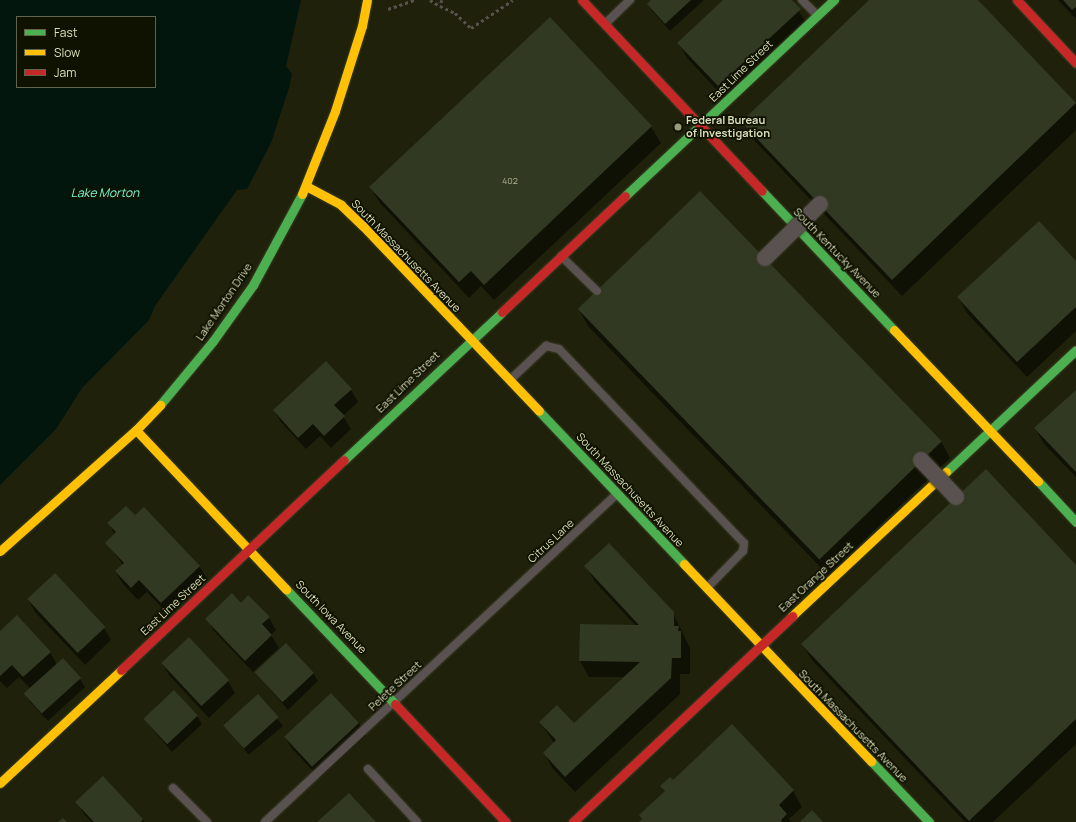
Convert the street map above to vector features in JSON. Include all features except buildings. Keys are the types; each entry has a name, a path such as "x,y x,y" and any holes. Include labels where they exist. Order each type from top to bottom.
{"street":[{"name":"Lake Morton Drive","path":"0,551 136,430 179,384 253,285 290,220 306,186 335,111 362,26 367,0"},
{"name":"South Kentucky Avenue","path":"582,0 700,127 1076,522"},
{"name":"East Lime Street","path":"0,783 250,550 470,339 700,127 834,0"},
{"path":"1017,0 1076,63"},
{"name":"South Massachusetts Avenue","path":"306,186 341,205 928,822"},
{"path":"765,258 820,204"},
{"name":"East Orange Street","path":"573,822 1076,350"},
{"name":"South Iowa Avenue","path":"136,430 395,702 506,822"},
{"path":"920,461 956,497"}],"lane":[{"path":"604,25 630,0"},
{"path":"802,0 817,16"},
{"path":"561,255 596,291"},
{"path":"509,381 546,346 559,349 744,543 743,551 707,589"},
{"path":"920,461 937,481"},
{"name":"Citrus Lane","path":"500,603 617,494"},
{"name":"Pelete Street","path":"265,822 500,603"},
{"path":"368,769 417,822"},
{"path":"174,788 207,822"}],"path":[{"path":"388,9 414,0"},
{"path":"430,0 455,13 471,28 513,0"},
{"path":"440,6 442,0"}],"water":[{"name":"Lake Morton","path":"0,0 301,0 286,66 292,74 289,88 271,143 247,189 237,190 155,306 149,320 82,388 56,429 0,485"}],"traffic: fast":[{"path":"625,196 834,0"},
{"path":"762,191 894,330"},
{"path":"160,405 213,341 253,285 302,194"},
{"path":"344,460 502,312"},
{"path":"946,472 1076,350"},
{"path":"539,411 684,564"},
{"path":"1038,481 1076,522"},
{"path":"286,589 395,704"},
{"path":"871,761 929,822"}],"traffic: slow":[{"path":"302,194 335,111 362,26 367,0"},
{"path":"306,186 341,205 363,226 539,411"},
{"path":"894,330 1038,481"},
{"path":"0,551 136,430 160,405"},
{"path":"136,430 286,589"},
{"path":"792,616 946,472"},
{"path":"684,564 871,761"},
{"path":"0,783 121,670"}],"traffic: jam":[{"path":"582,0 762,191"},
{"path":"1017,0 1076,63"},
{"path":"502,312 625,196"},
{"path":"121,670 344,460"},
{"path":"573,822 792,616"},
{"path":"395,704 506,822"}],"place":[{"name":"Federal Bureau of Investigation","path":"678,127"}]}
